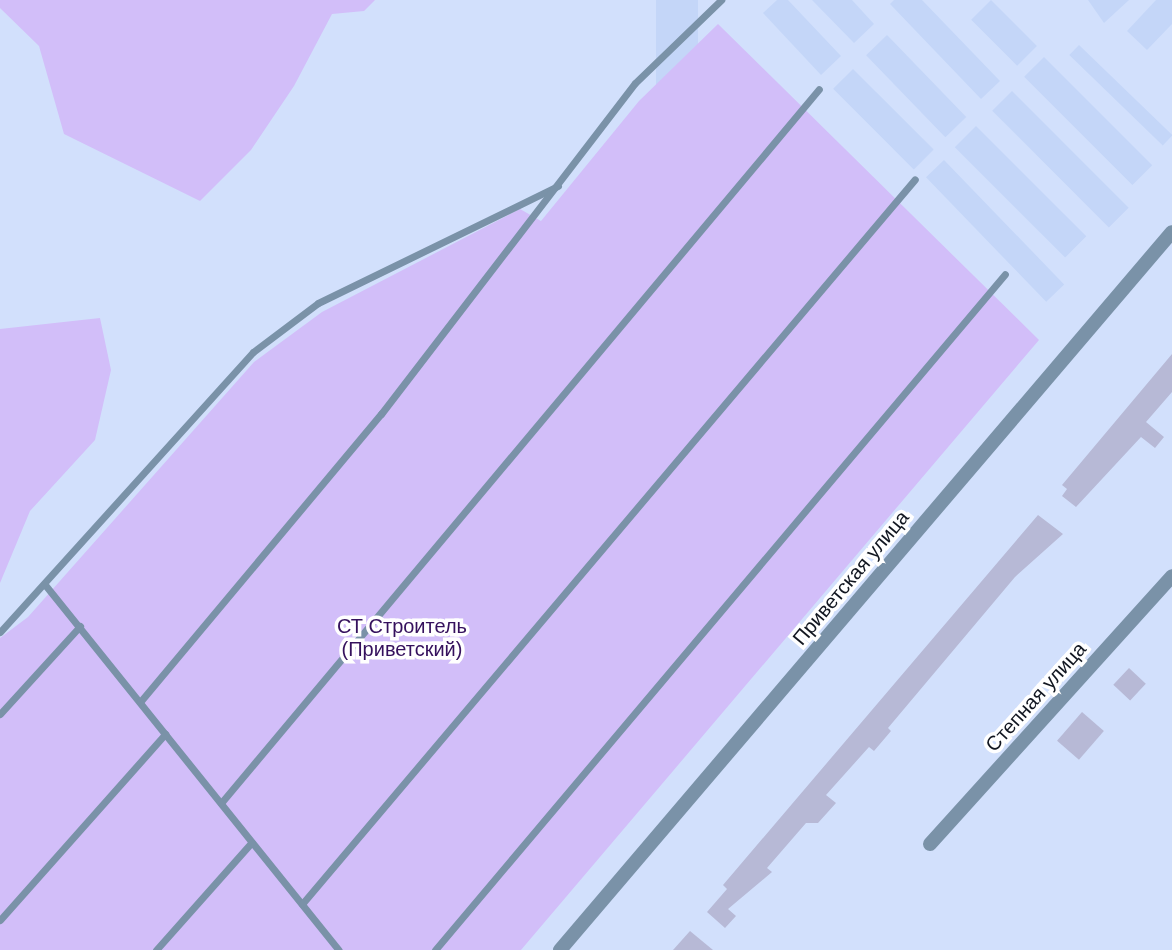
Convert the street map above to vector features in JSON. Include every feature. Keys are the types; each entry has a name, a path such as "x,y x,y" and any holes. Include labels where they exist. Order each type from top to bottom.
{"street":[{"name":"Приветская улица","path":"560,950 1172,232"},
{"name":"Степная улица","path":"930,844 1172,576"}],"lane":[{"path":"140,702 381,414 635,83 721,0"},
{"path":"221,803 819,89"},
{"path":"302,904 915,179"},
{"path":"0,632 46,586 253,352 318,303 560,184"},
{"path":"435,950 1005,274"},
{"path":"46,586 338,950"},
{"path":"0,714 80,626"},
{"path":"0,920 165,734"},
{"path":"156,950 252,842"}],"shaded area":[{"path":"656,0 698,0 698,219 656,219"},
{"path":"777,0 788,0 841,56 821,75 763,13"},
{"path":"812,0 852,0 874,24 854,43"},
{"path":"894,0 922,0 1000,81 981,99 890,4"},
{"path":"991,0 1037,46 1017,66 971,20"},
{"path":"1088,0 1129,0 1104,23"},
{"path":"1156,0 1172,0 1172,24 1147,50 1127,31"},
{"path":"887,35 966,117 945,137 866,55"},
{"path":"1079,45 1172,135 1163,145 1069,55"},
{"path":"1044,57 1152,165 1132,185 1024,77"},
{"path":"853,69 934,150 914,169 833,89"},
{"path":"1012,91 1129,208 1109,227 992,111"},
{"path":"976,126 1086,236 1065,258 955,147"},
{"path":"944,160 1064,284 1046,302 926,177"}],"green space":[{"path":"0,0 375,0 364,11 332,14 294,86 251,150 200,201 64,134 39,46 0,8"},
{"name":"СТ Строитель (Приветский)","path":"718,24 1039,340 521,950 0,950 0,638 28,617 254,362 322,312 520,209 541,221 639,101"},
{"path":"100,318 111,370 95,440 30,511 0,583 0,329"}],"building":[{"path":"1172,354 1172,392 1146,422 1164,437 1155,448 1141,437 1076,507 1062,496 1067,489 1062,485"},
{"path":"1038,515 1063,534 1015,577 888,728 891,731 874,751 869,747 826,795 836,803 818,823 806,823 767,868 772,872 728,909 736,916 725,928 707,912 727,889 723,885"},
{"path":"1129,668 1146,684 1130,701 1113,685"},
{"path":"1082,712 1104,731 1079,760 1057,741"},
{"path":"690,931 713,950 673,950"}]}
